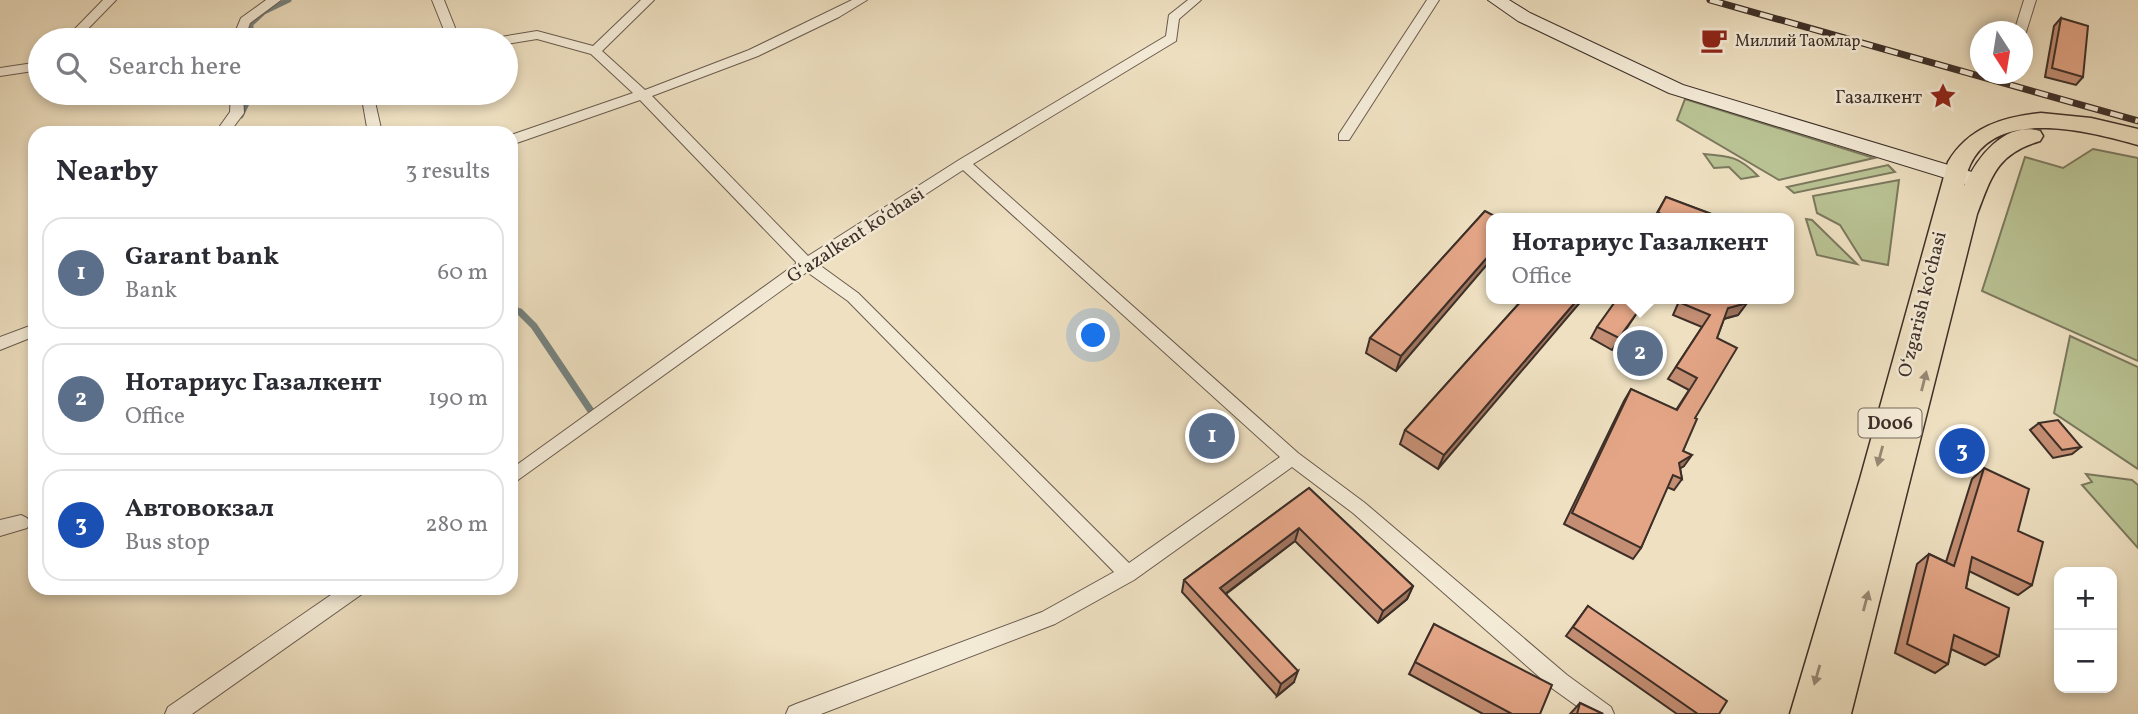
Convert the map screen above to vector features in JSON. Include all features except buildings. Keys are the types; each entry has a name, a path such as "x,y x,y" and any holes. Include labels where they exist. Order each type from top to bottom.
{"main road":[{"path":"1497,0 1524,17 1642,73 1678,81 1969,172"},
{"name":"Oʻzgarish koʻchasi","path":"1835,714 1965,214 1970,146 2003,126 2026,121 2079,123 2138,137"},
{"name":"Oʻzgarish koʻchasi","path":"1806,714 1874,479 1969,172 2000,148 2032,136 2075,134 2138,144"}],"street":[{"path":"82,28 110,0"},
{"path":"240,28 248,17 275,0"},
{"path":"438,0 449,28"},
{"path":"595,51 648,0"},
{"path":"518,137 556,121 643,95 791,38 861,0"},
{"name":"Gʻazalkent koʻchasi","path":"518,473 807,264 964,163 1172,38 1173,18 1195,0"},
{"path":"1344,137 1433,0"},
{"path":"2023,21 2030,0"},
{"path":"518,38 537,35 595,51 643,95 807,264 853,297 1128,574"},
{"path":"0,72 28,68"},
{"path":"227,126 237,113 237,105"},
{"path":"369,105 374,126"},
{"path":"964,163 1292,458 1359,508 1560,682 1604,714"},
{"path":"0,344 28,333"},
{"path":"796,714 1048,618 1128,574 1292,458"},
{"path":"0,528 21,523"},
{"path":"175,714 346,595"}],"green space":[{"path":"1685,99 1874,158 1779,180 1677,120"},
{"path":"2093,149 2138,158 2138,361 1982,291 2025,157 2063,168"},
{"path":"1704,154 1734,159 1758,176 1741,179 1729,167 1714,168"},
{"path":"1888,165 1895,172 1794,193 1787,187"},
{"path":"1899,180 1888,265 1862,260 1840,225 1817,213 1813,196"},
{"path":"1806,219 1812,220 1857,264 1817,255"},
{"path":"2070,336 2138,367 2138,469 2054,413"},
{"path":"2086,474 2132,480 2138,485 2138,548 2082,485 2092,482"}],"waterway":[{"path":"251,28 251,24 264,12 289,0"},
{"path":"241,116 246,105"},
{"path":"518,310 522,314"},
{"path":"522,314 534,326 591,411"}],"railway":[{"path":"1710,0 2138,121"}],"place":[{"name":"Миллий Таомлар","path":"1714,40"},
{"name":"Газалкент","path":"1943,96"},
{"name":"Нотариус Газалкент","path":"1640,353"},
{"name":"Garant bank","path":"1212,436"},
{"name":"Автовокзал","path":"1962,451"}]}
